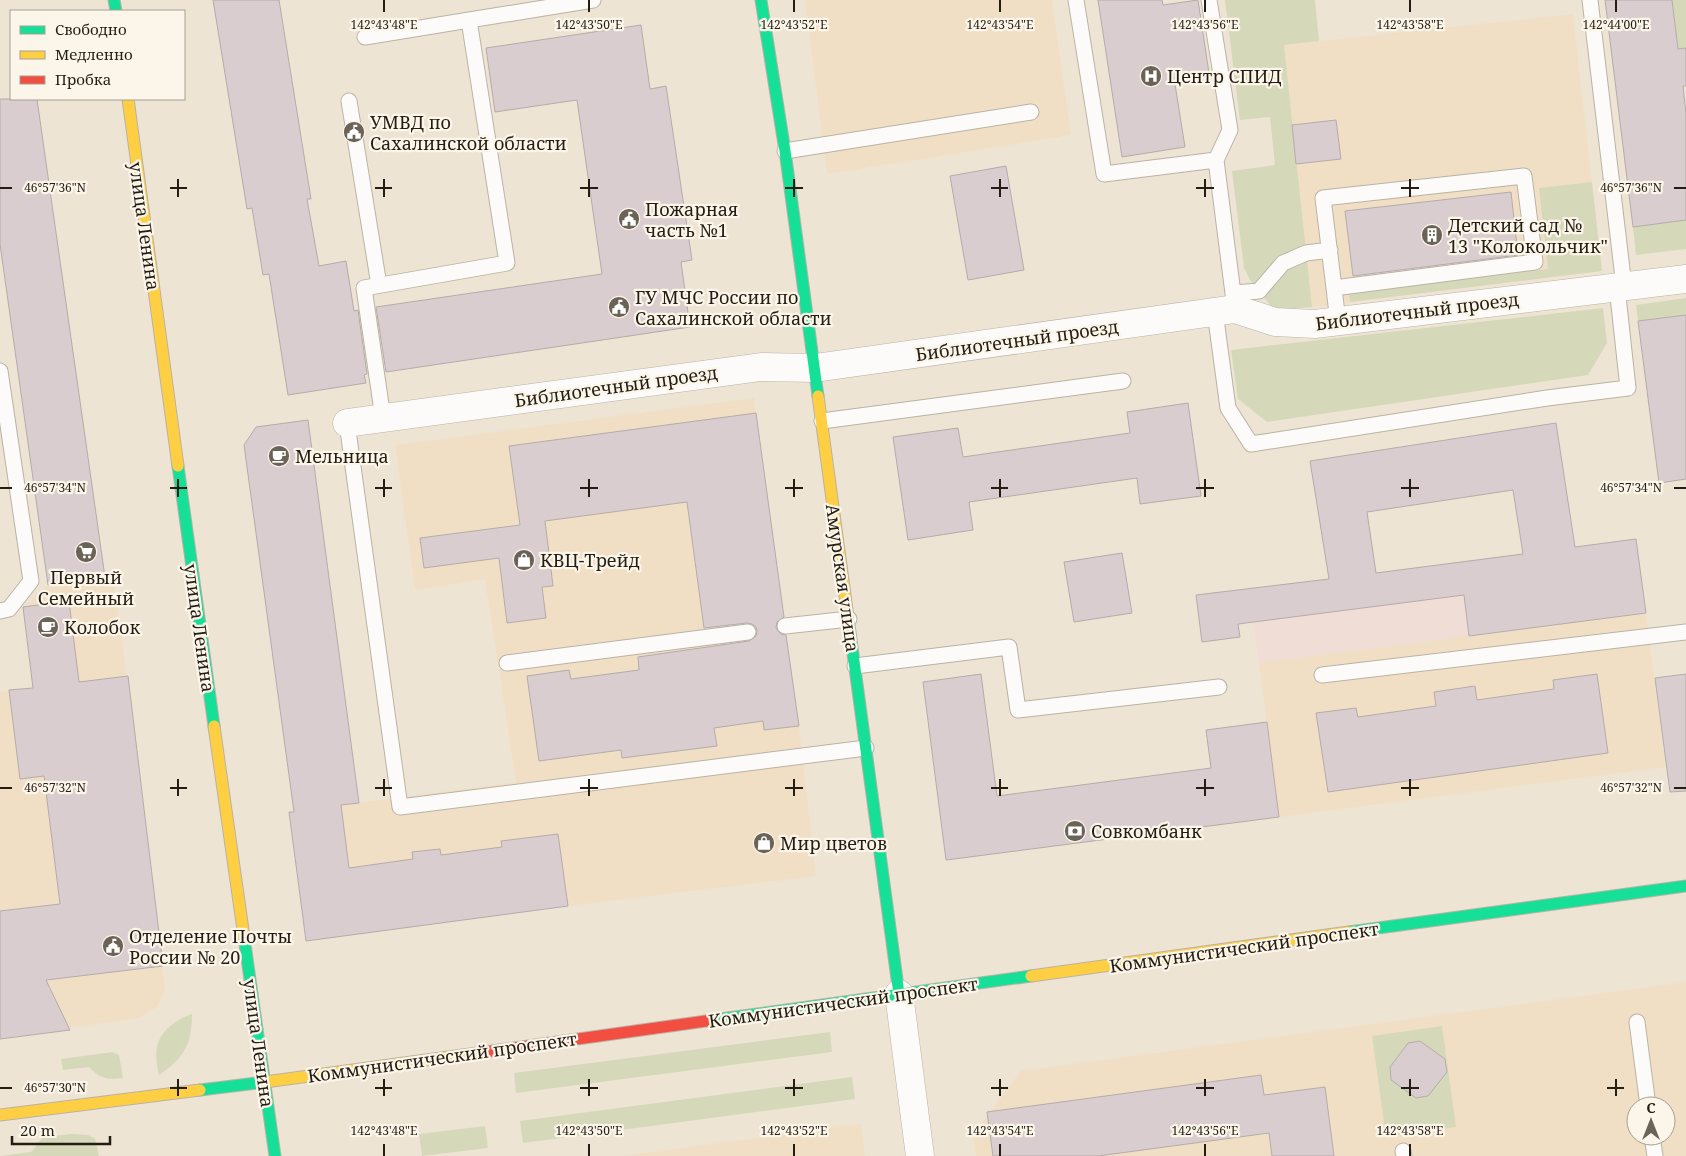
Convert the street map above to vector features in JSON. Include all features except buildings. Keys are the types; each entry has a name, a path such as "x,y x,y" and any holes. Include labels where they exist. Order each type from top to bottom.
{"main road":[{"name":"Амурская улица","path":"761,0 785,151 899,994"},
{"name":"улица Ленина","path":"128,100 184,514 275,1156"},
{"name":"Коммунистический проспект","path":"0,1115 265,1082 1686,886"}],"street":[{"name":"Библиотечный проезд","path":"347,423 761,367 814,368 1228,305 1275,322 1315,324 1686,279"},
{"name":"Амурская улица","path":"899,994 920,1156"}],"lane":[{"path":"365,37 593,0"},
{"path":"1076,0 1104,174 1216,160"},
{"path":"1209,0 1230,130 1216,160 1228,305 1228,408 1251,444 1547,398 1628,388 1621,287 1590,0"},
{"path":"382,418 364,288 507,263 469,20"},
{"path":"349,101 379,285"},
{"path":"785,151 1031,112"},
{"path":"1334,288 1535,262 1524,176 1323,198 1338,322"},
{"path":"1228,305 1259,291 1283,264 1306,253 1330,250"},
{"path":"0,371 2,396 31,581 9,610 0,611"},
{"path":"822,421 1123,381"},
{"path":"347,423 400,807 866,748"},
{"path":"785,626 848,619"},
{"path":"507,664 748,632"},
{"path":"1322,675 1686,632"},
{"path":"855,666 1009,647 1018,710 1219,687"},
{"path":"1637,1022 1647,1096"}],"shaded area":[{"path":"805,0 1052,0 1071,135 827,174"},
{"path":"1573,14 1602,271 1312,307 1284,45"},
{"path":"754,398 799,726 816,876 568,906 306,941 289,812 516,782 485,579 415,590 395,445"},
{"path":"1636,539 1646,613 1259,663 1247,588 1278,586"},
{"path":"113,576 165,989 158,1006 140,1018 0,1037 0,692 32,688 23,607 48,585"},
{"path":"1646,613 1666,767 1279,817 1259,663"},
{"path":"1686,982 1686,1156 976,1156 973,1134 1021,1071"},
{"path":"861,1124 865,1156 622,1156"}],"green space":[{"path":"1225,0 1315,0 1319,41 1284,45 1312,307 1274,310 1250,280 1244,268 1232,171 1275,165 1270,117 1240,120"},
{"path":"1672,0 1686,0 1686,48 1678,49"},
{"path":"1592,182 1602,271 1350,302 1349,294 1548,269 1539,188"},
{"path":"1686,220 1686,249 1636,255 1633,227"},
{"path":"1686,298 1686,315 1638,321 1636,305"},
{"path":"1603,308 1607,343 1588,375 1267,422 1238,399 1231,350"},
{"path":"192,1014 192,1025 185,1050 175,1063 159,1075 156,1054 159,1041 170,1026"},
{"path":"1442,1026 1456,1127 1386,1137 1372,1036"},
{"path":"830,1032 832,1052 516,1093 514,1073"},
{"path":"113,1052 119,1055 123,1078 104,1078 89,1067 63,1070 61,1059"},
{"path":"852,1077 855,1099 523,1143 520,1121"},
{"path":"485,1126 488,1148 422,1156 419,1134"},
{"path":"72,1134 88,1135 95,1139 99,1156 0,1156 31,1152 43,1137"}],"traffic: fast":[{"path":"114,0 116,10"},
{"path":"761,0 785,151 818,396"},
{"path":"178,466 214,726"},
{"path":"848,617 899,994"},
{"path":"1349,932 1686,886"},
{"path":"244,937 275,1156"},
{"path":"713,1020 1031,976"},
{"path":"200,1090 265,1082"}],"traffic: slow":[{"path":"128,100 178,466"},
{"path":"818,396 848,617"},
{"path":"214,726 244,937"},
{"path":"1031,976 1349,932"},
{"path":"265,1082 485,1052"},
{"path":"0,1115 200,1090"}],"traffic: jam":[{"path":"485,1052 713,1020"}],"place":[{"name":"Центр СПИД","path":"1151,76"},
{"name":"УМВД по Сахалинской области","path":"354,132"},
{"name":"Пожарная часть №1","path":"629,219"},
{"name":"Детский сад № 13 \"Колокольчик\"","path":"1432,235"},
{"name":"ГУ МЧС России по Сахалинской области","path":"619,307"},
{"name":"Мельница","path":"279,456"},
{"name":"Первый Семейный","path":"86,552"},
{"name":"КВЦ-Трейд","path":"524,560"},
{"name":"Колобок","path":"48,627"},
{"name":"Совкомбанк","path":"1075,831"},
{"name":"Мир цветов","path":"764,843"},
{"name":"Отделение Почты России № 20","path":"113,946"}]}
